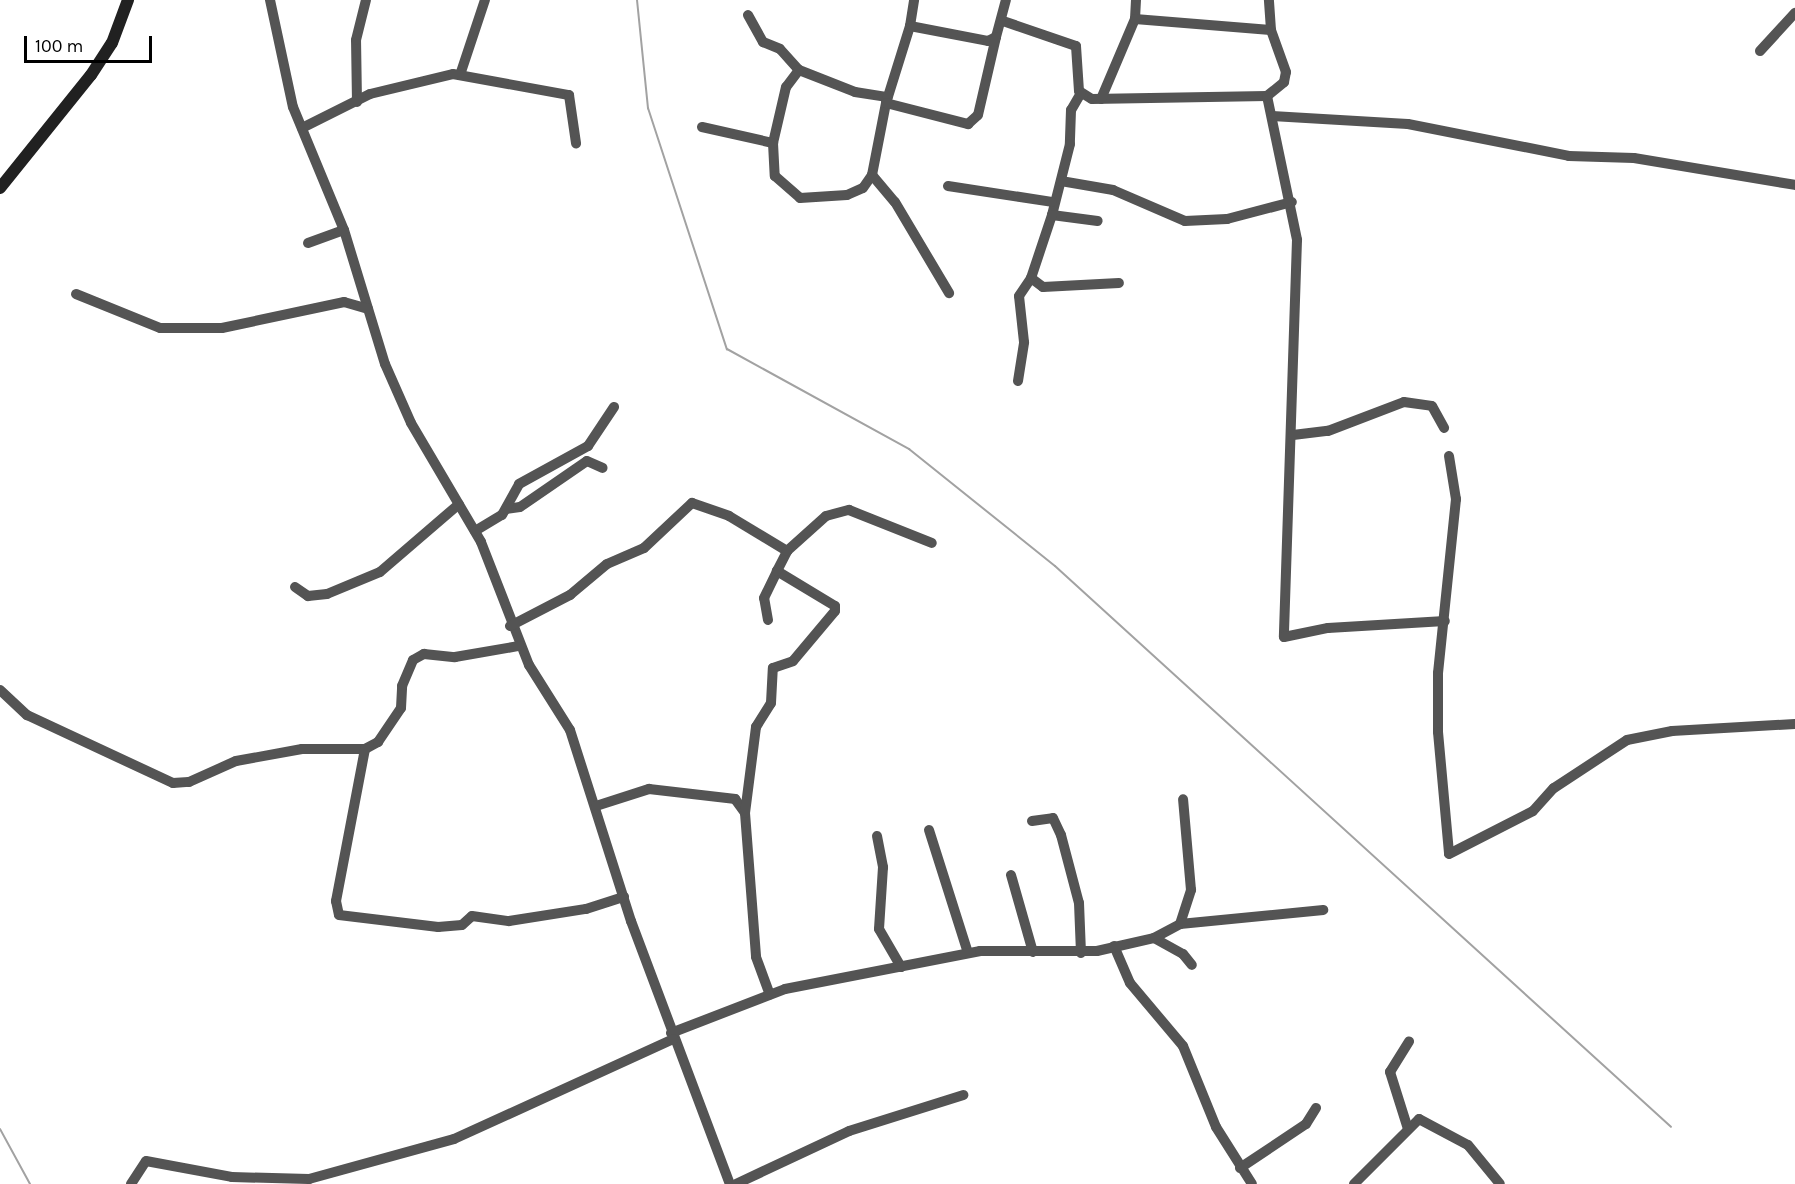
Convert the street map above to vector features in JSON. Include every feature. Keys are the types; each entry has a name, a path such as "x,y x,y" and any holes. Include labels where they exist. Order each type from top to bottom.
{"main road":[{"path":"0,188 96,67 112,43 128,0"}],"street":[{"path":"270,0 279,60 302,128 344,230 368,309 411,423 475,531 519,646 570,730 672,1036 730,1184"},
{"path":"357,102 356,40 366,0"},
{"path":"460,75 485,0"},
{"path":"799,70 786,87 773,142 778,184 800,198 847,195 863,188 872,175 887,100 910,26 914,0"},
{"path":"748,15 763,42 780,49 799,70 855,92 968,124 978,115 996,37 1003,21 1006,0"},
{"path":"1101,99 1135,19 1136,0"},
{"path":"1081,93 1101,99 1267,96 1284,82 1286,72 1271,30 1269,0"},
{"path":"1760,51 1795,13"},
{"path":"1135,19 1271,30"},
{"path":"1003,21 1076,46 1081,93 1071,110 1060,181 1052,202 1052,215 1031,278 1019,296 1024,342 1018,381"},
{"path":"910,26 988,41 996,37"},
{"path":"302,128 393,86 460,75 569,95 576,143"},
{"path":"1267,96 1292,202 1297,240 1290,340 1293,435 1284,638 1328,628 1445,621"},
{"path":"1272,116 1408,124 1569,156 1634,158 1795,185"},
{"path":"702,126 773,142"},
{"path":"872,175 895,202 949,293"},
{"path":"1060,181 1113,190 1185,221 1227,219 1292,202"},
{"path":"948,186 1052,202"},
{"path":"1052,215 1098,220"},
{"path":"308,243 344,230"},
{"path":"1031,278 1043,287 1119,283"},
{"path":"76,294 160,328 222,328 345,302 368,309"},
{"path":"1293,435 1328,431 1404,402 1432,406 1444,428"},
{"path":"475,531 506,509 519,484 588,446 614,407"},
{"path":"1449,456 1456,499 1438,732 1449,854 1533,811 1554,788 1627,740 1672,731 1795,724"},
{"path":"506,509 520,507 587,461 603,468"},
{"path":"510,626 570,595 607,564 644,548 692,503 729,516 787,551"},
{"path":"294,587 308,597 327,594 380,572 459,504"},
{"path":"768,620 764,598 787,551 826,516 849,510 932,543"},
{"path":"770,996 756,957 745,813 756,727 771,703 773,668 793,661 835,611 836,606 777,571"},
{"path":"0,690 27,715 173,783 205,776 236,761 302,749 365,748 378,742 401,708 402,687 413,660 424,654 455,657 519,646"},
{"path":"365,748 336,901 339,915 438,927 462,925 472,916 509,921 586,909 624,897"},
{"path":"596,806 632,791 657,789 673,795 729,797 745,813"},
{"path":"1180,924 1191,890 1184,799"},
{"path":"1032,821 1038,816 1053,818 1061,835 1079,903 1081,953"},
{"path":"929,830 968,953"},
{"path":"877,836 883,867 879,929 901,967"},
{"path":"1011,875 1033,952"},
{"path":"131,1184 146,1161 246,1181 309,1179 454,1139 672,1036 770,996 968,953 1081,953 1154,938 1180,924 1323,910"},
{"path":"1154,938 1183,954 1192,965"},
{"path":"1114,946 1130,983 1183,1046 1216,1127 1252,1184"},
{"path":"1408,1128 1390,1072 1409,1041"},
{"path":"736,1184 849,1131 963,1095"},
{"path":"1240,1168 1305,1124 1316,1108"},
{"path":"1354,1184 1419,1119 1468,1145 1500,1184"}],"waterway":[{"path":"637,0 648,108 727,349 909,449 1055,566 1671,1127"},
{"path":"0,1129 30,1184"}]}
